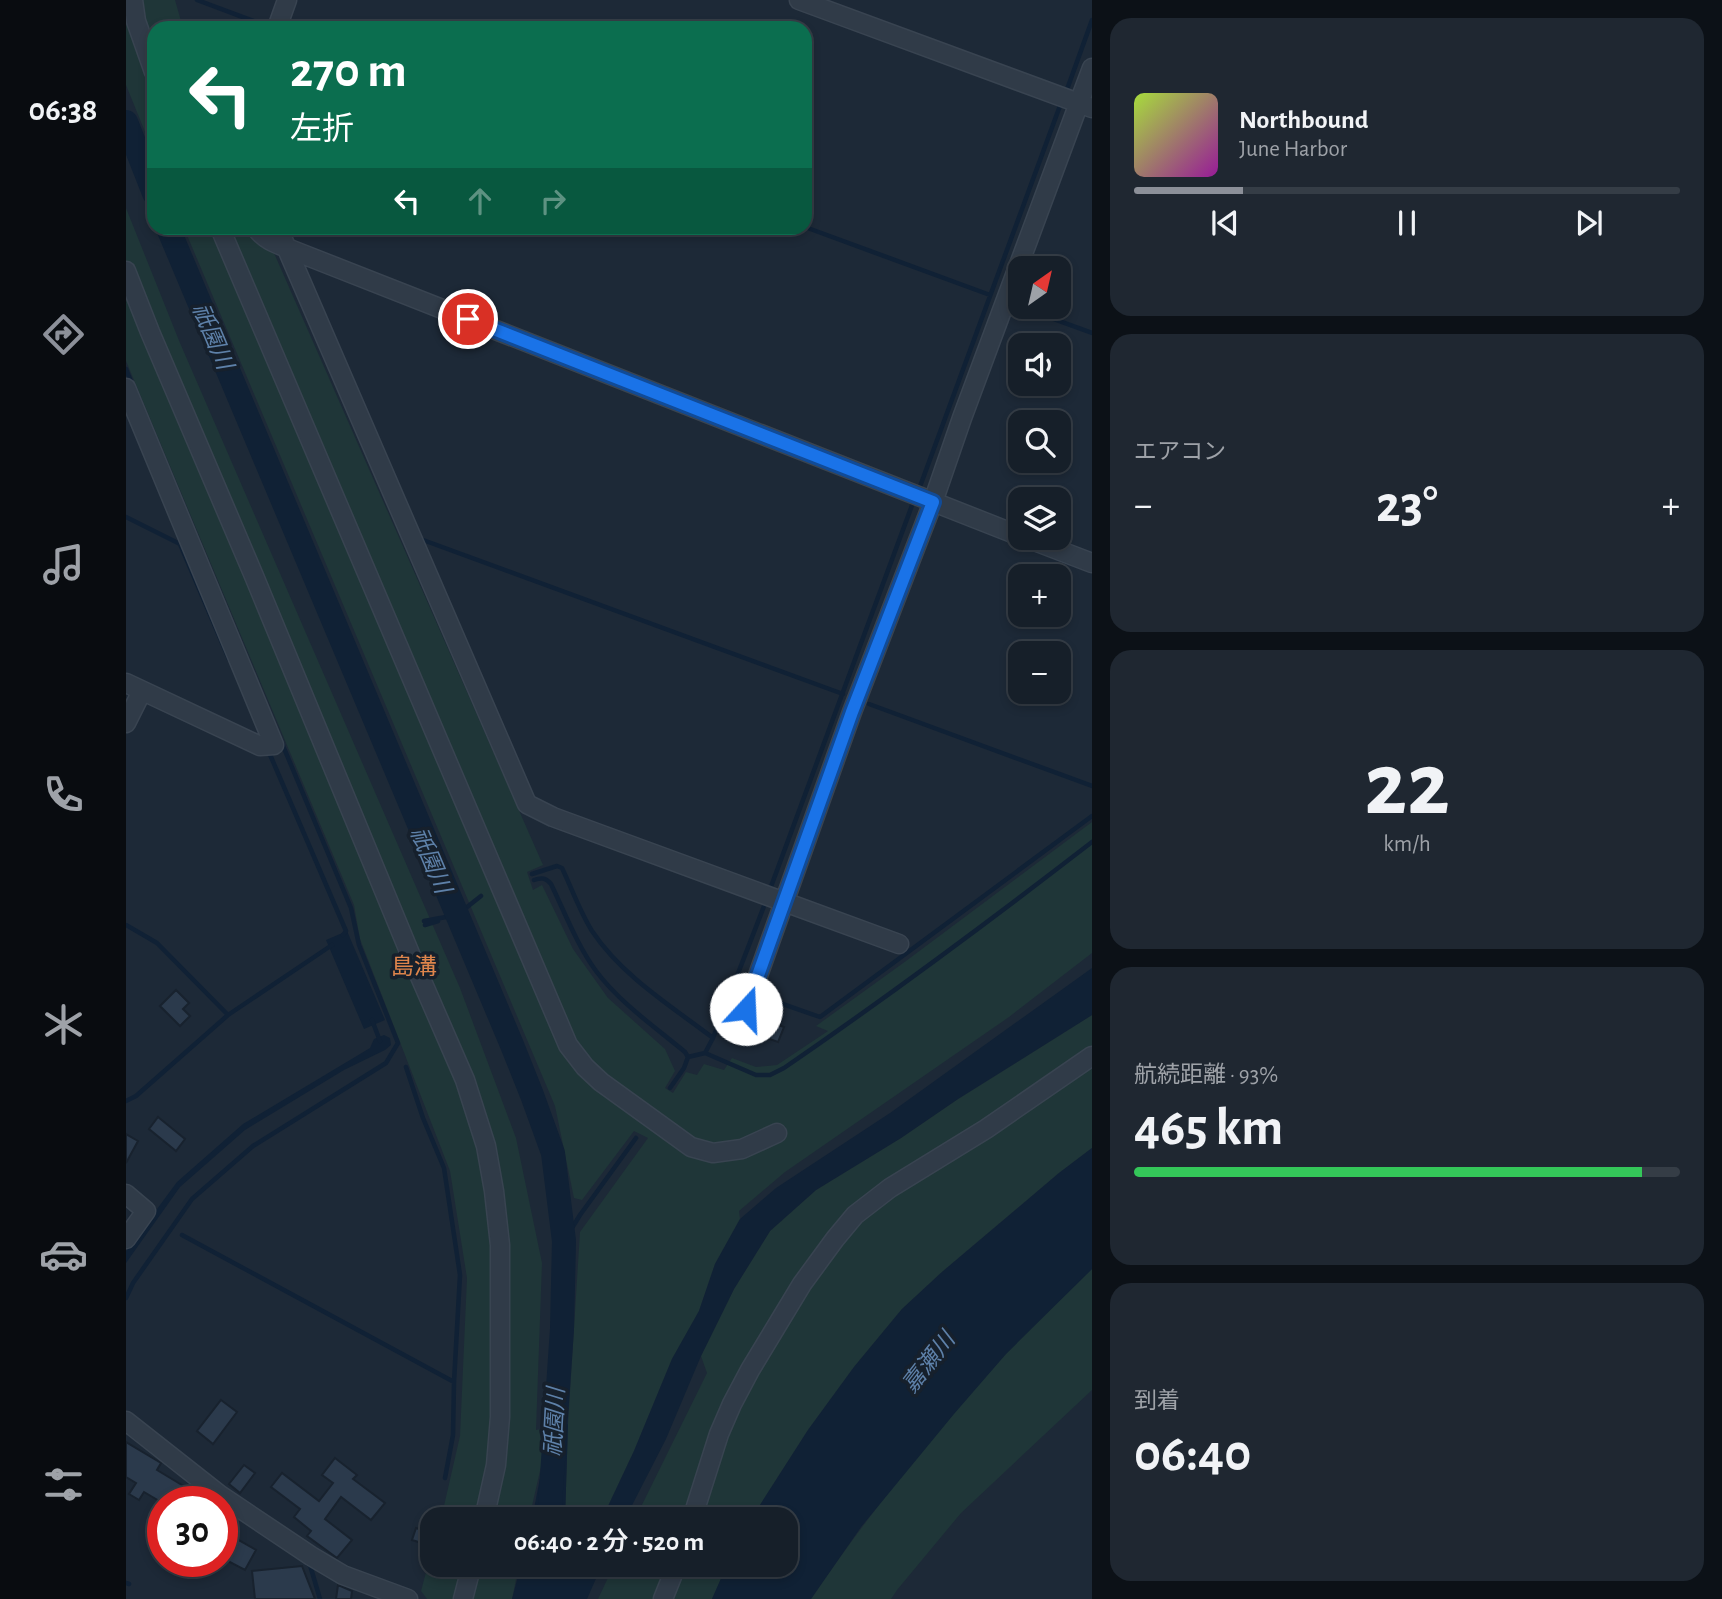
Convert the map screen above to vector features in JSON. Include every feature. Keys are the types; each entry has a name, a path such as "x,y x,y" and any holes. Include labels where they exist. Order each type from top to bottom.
{"street":[{"path":"133,0 136,21 147,52"},
{"path":"279,21 287,0"},
{"path":"799,0 1086,105"},
{"path":"746,1009 783,900 962,418 1086,105 1092,68"},
{"path":"223,235 568,1045 601,1082 691,1147 713,1153 742,1149 777,1133"},
{"path":"261,235 286,248 1008,531"},
{"path":"281,235 527,804 553,817 899,944"},
{"path":"126,271 465,1080 486,1146 500,1245 500,1417 496,1465 487,1507"},
{"path":"126,388 267,746 134,687 126,723"},
{"path":"1057,550 1092,563"},
{"path":"696,1507 719,1434 750,1370 802,1284 849,1223 869,1203 890,1188 986,1129 1092,1056"},
{"path":"126,1194 146,1211 126,1239"},
{"path":"126,1421 219,1495 312,1556 343,1575 408,1599"},
{"path":"463,1599 469,1577"},
{"path":"663,1599 672,1577"}],"green space":[{"path":"126,0 175,0 181,21 147,21 147,137 126,85"},
{"path":"126,208 180,343 460,988 516,1138 542,1263 536,1430 550,1427 532,1507 444,1507 460,1436 467,1278 450,1171 360,939 354,905 126,361"},
{"path":"187,235 266,235 543,865 527,872 533,890 542,885 573,949 608,998 665,1049 675,1071 665,1088 673,1093 686,1072 697,1075 704,1064 724,1070 732,1058 756,1067 777,1065 828,1031 816,1026 1092,822 1092,953 1009,1017 785,1172 739,1211 740,1219 715,1264 699,1311 672,1359 608,1507 565,1507 580,1232 648,1138 634,1131 582,1200 574,1198 555,1106"},
{"path":"1092,1015 1092,1148 942,1272 902,1309 854,1367 808,1430 759,1507 641,1507 707,1373 701,1356 734,1289 770,1231 816,1190"},
{"path":"1092,1269 1092,1390 961,1513 891,1599 811,1599 879,1504 953,1414 1015,1345"},
{"path":"425,1577 517,1577 512,1599 427,1599 421,1591"},
{"path":"608,1577 722,1577 712,1599 598,1599"}],"water":[{"path":"347,931 385,1020 364,1029 326,940"},
{"path":"1092,968 1092,1015 816,1190 770,1231 734,1289 701,1356 666,1439 631,1507 608,1507 672,1359 699,1311 715,1264 740,1219 776,1188 890,1113"},
{"path":"384,1035 390,1038 391,1045 385,1050 344,1070 245,1130 180,1187 126,1263 126,1251 177,1182 243,1124 370,1048 374,1039"},
{"name":"嘉瀬川","path":"1092,1148 1092,1269 1006,1354 954,1414 861,1527 811,1599 712,1599 722,1577 798,1577 798,1507 759,1507 808,1430 854,1367 902,1309 1059,1173"},
{"path":"568,1424 565,1507 534,1507 550,1427"},
{"path":"518,1577 597,1577 587,1599 512,1599"}],"building":[{"path":"176,990 189,1003 183,1009 190,1016 180,1026 160,1006"},
{"path":"759,1018 784,1027 778,1042 753,1033"},
{"path":"158,1117 185,1139 176,1151 149,1129"},
{"path":"126,1134 138,1141 126,1163"},
{"path":"221,1400 237,1412 213,1444 197,1431"},
{"path":"126,1442 161,1463 157,1470 184,1486 147,1486 147,1494 144,1492 139,1500 129,1494 136,1483 126,1477"},
{"path":"335,1458 357,1475 353,1479 385,1503 371,1520 341,1497 325,1519 352,1540 337,1558 307,1536 311,1531 294,1517 300,1509 271,1487 282,1473 319,1501 333,1483 322,1475"},
{"path":"244,1465 255,1473 240,1493 238,1486 229,1484"},
{"path":"416,1528 420,1529 420,1542 412,1540"},
{"path":"238,1540 256,1550 245,1570 238,1566"},
{"path":"302,1566 315,1599 255,1599 252,1571"},
{"path":"338,1585 352,1591 351,1599 336,1599"}],"waterway":[{"path":"197,0 253,21"},
{"path":"1065,95 1092,20"},
{"path":"918,492 1061,103"},
{"name":"祇園川","path":"126,122 147,175"},
{"path":"812,230 990,295"},
{"name":"祇園川","path":"171,235 512,1045 553,1153 564,1241 562,1329 550,1507"},
{"path":"1054,319 1092,333"},
{"path":"126,369 132,384"},
{"path":"769,892 914,500"},
{"path":"126,517 180,544 229,659"},
{"path":"423,540 843,694"},
{"path":"869,704 1092,786"},
{"path":"126,1298 133,1283 192,1199 253,1146 386,1063 398,1043 359,945 351,908 281,741"},
{"path":"268,750 346,931 343,935"},
{"path":"757,995 820,1017 1092,816"},
{"path":"688,1057 705,1053 756,1075 770,1075 784,1068 940,957 1092,842"},
{"path":"532,874 557,866 562,868 588,924 604,947 632,976 713,1038 766,901"},
{"path":"534,880 544,879 551,884 583,951 605,983 688,1057"},
{"name":"祇園川","path":"424,921 457,915 481,896"},
{"path":"425,925 438,921"},
{"path":"126,925 157,943 228,1015"},
{"path":"126,1101 136,1096 228,1015 332,945"},
{"path":"733,987 749,992"},
{"path":"372,1020 380,1041"},
{"path":"705,1053 713,1038"},
{"path":"670,1088 688,1057"},
{"path":"406,1067 444,1168 460,1275 453,1435 445,1478"},
{"path":"564,1241 636,1138"},
{"path":"182,1235 454,1382"},
{"path":"191,1483 195,1486"},
{"path":"308,1564 320,1599"}],"district":[{"name":"島溝","path":"414,966"}],"route":[{"path":"468,319 933,502 852,712 746,1009"}]}
